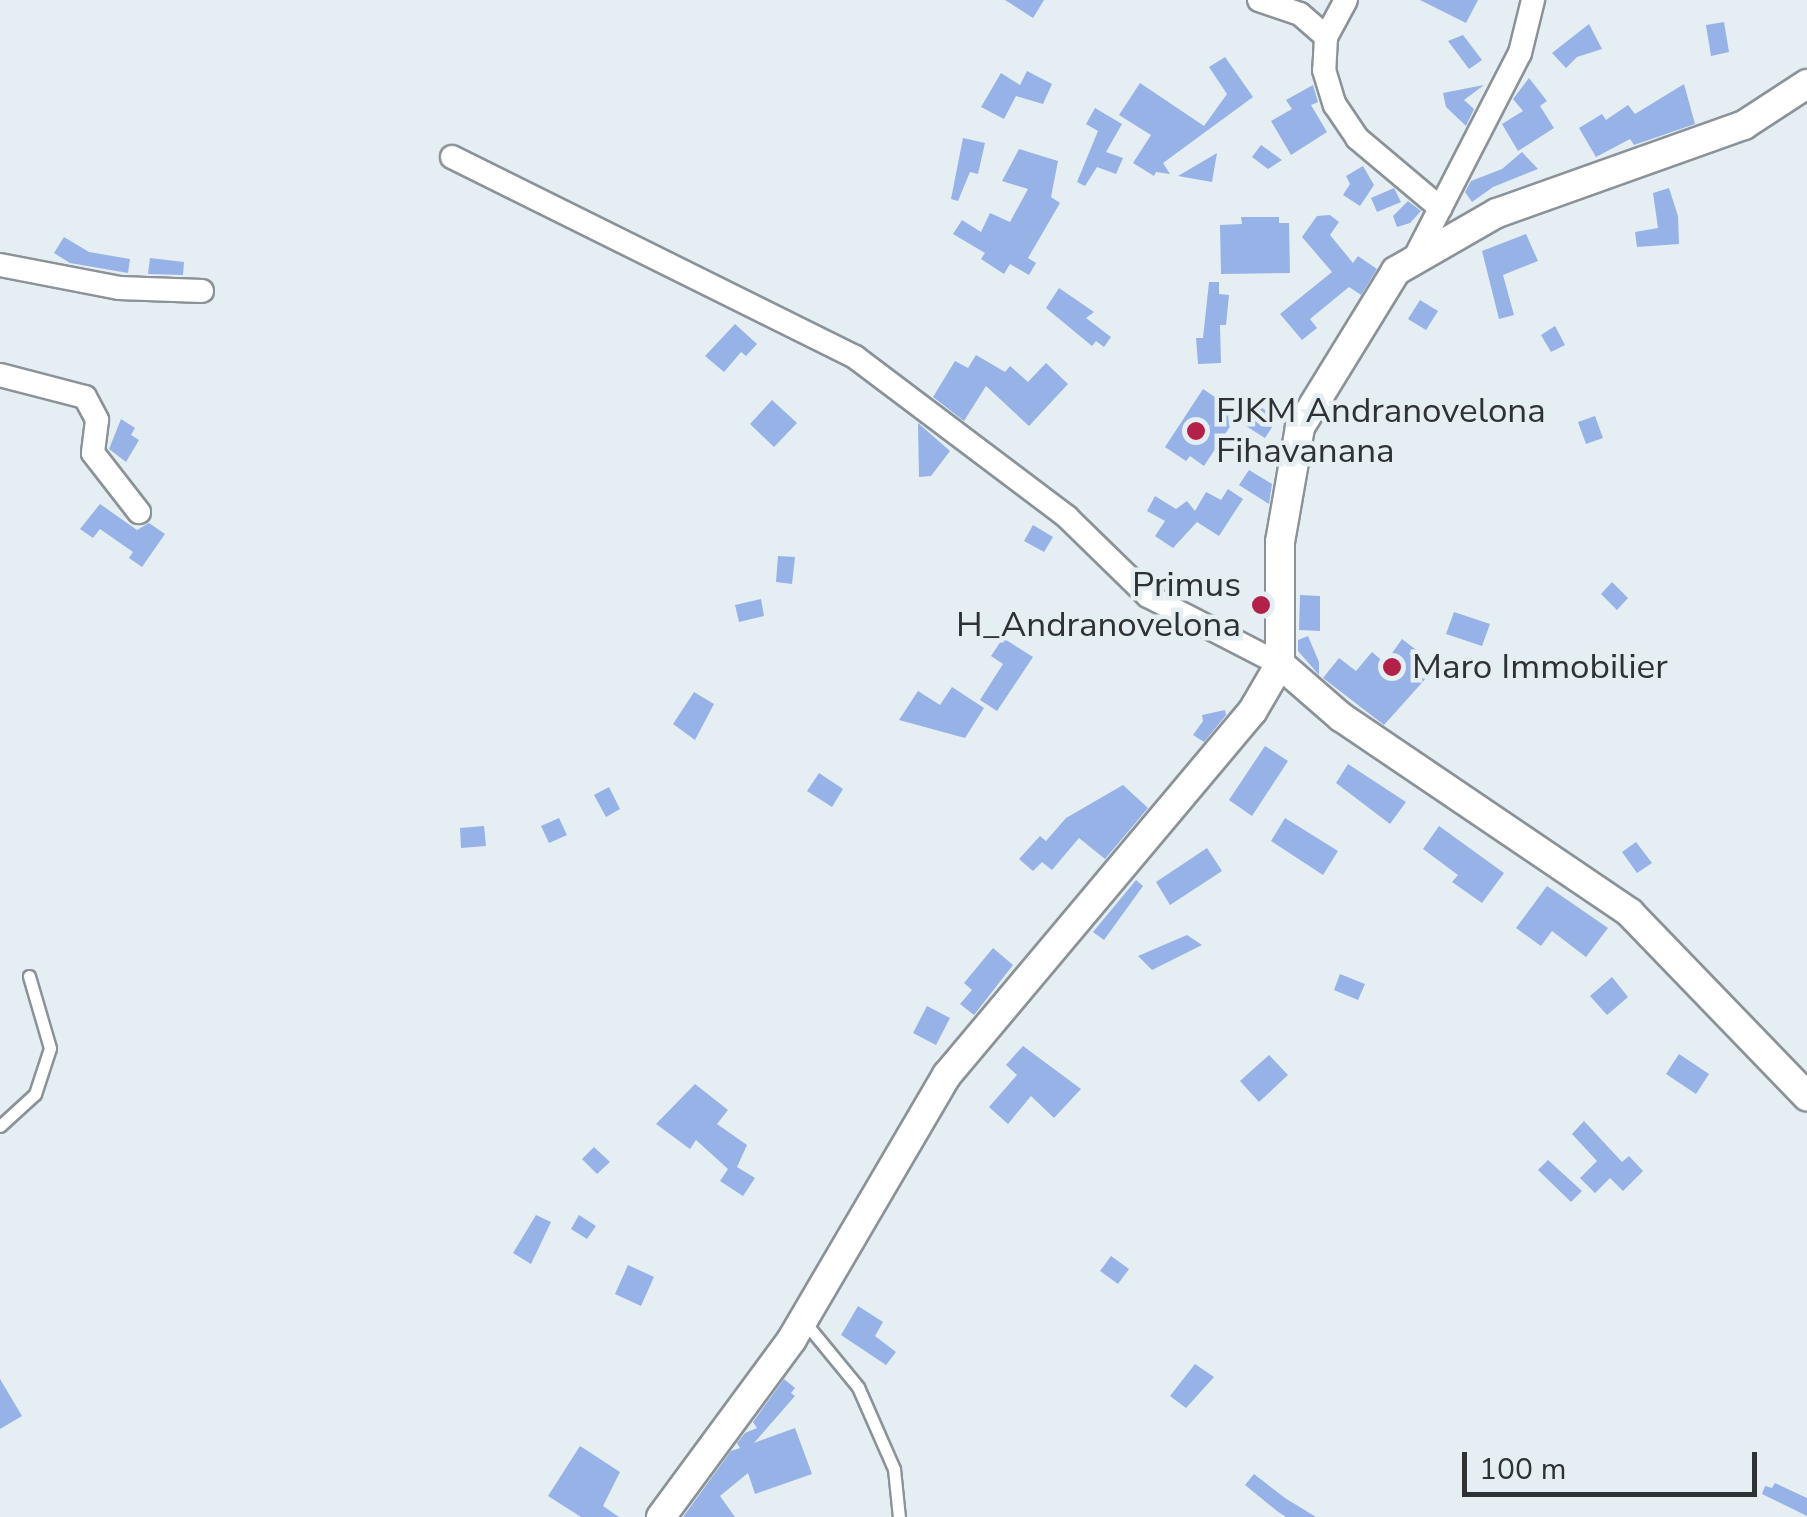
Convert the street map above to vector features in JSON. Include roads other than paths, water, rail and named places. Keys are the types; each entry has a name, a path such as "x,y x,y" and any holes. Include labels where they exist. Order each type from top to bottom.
{"street":[{"path":"1259,0 1300,14 1326,37"},
{"path":"1346,0 1326,37 1324,70 1335,105 1357,138 1440,208"},
{"path":"1413,261 1520,53 1533,0"},
{"path":"660,1517 804,1320 947,1075 1252,712 1280,664 1280,542 1300,427 1396,271 1497,213 1744,125 1806,85"},
{"path":"452,156 855,357 1067,516 1148,596 1280,664 1342,717 1630,913 1807,1096"},
{"path":"0,265 119,288 202,291"},
{"path":"0,376 85,398 97,420 94,452 139,512"}],"lane":[{"path":"0,1126 35,1094 50,1048 29,976"},
{"path":"804,1320 858,1387 894,1469 899,1517"}],"place":[{"name":"FJKM Andranovelona Fihavanana","path":"1196,431"},
{"name":"Primus H_Andranovelona","path":"1261,605"},
{"name":"Maro Immobilier","path":"1392,667"}]}
